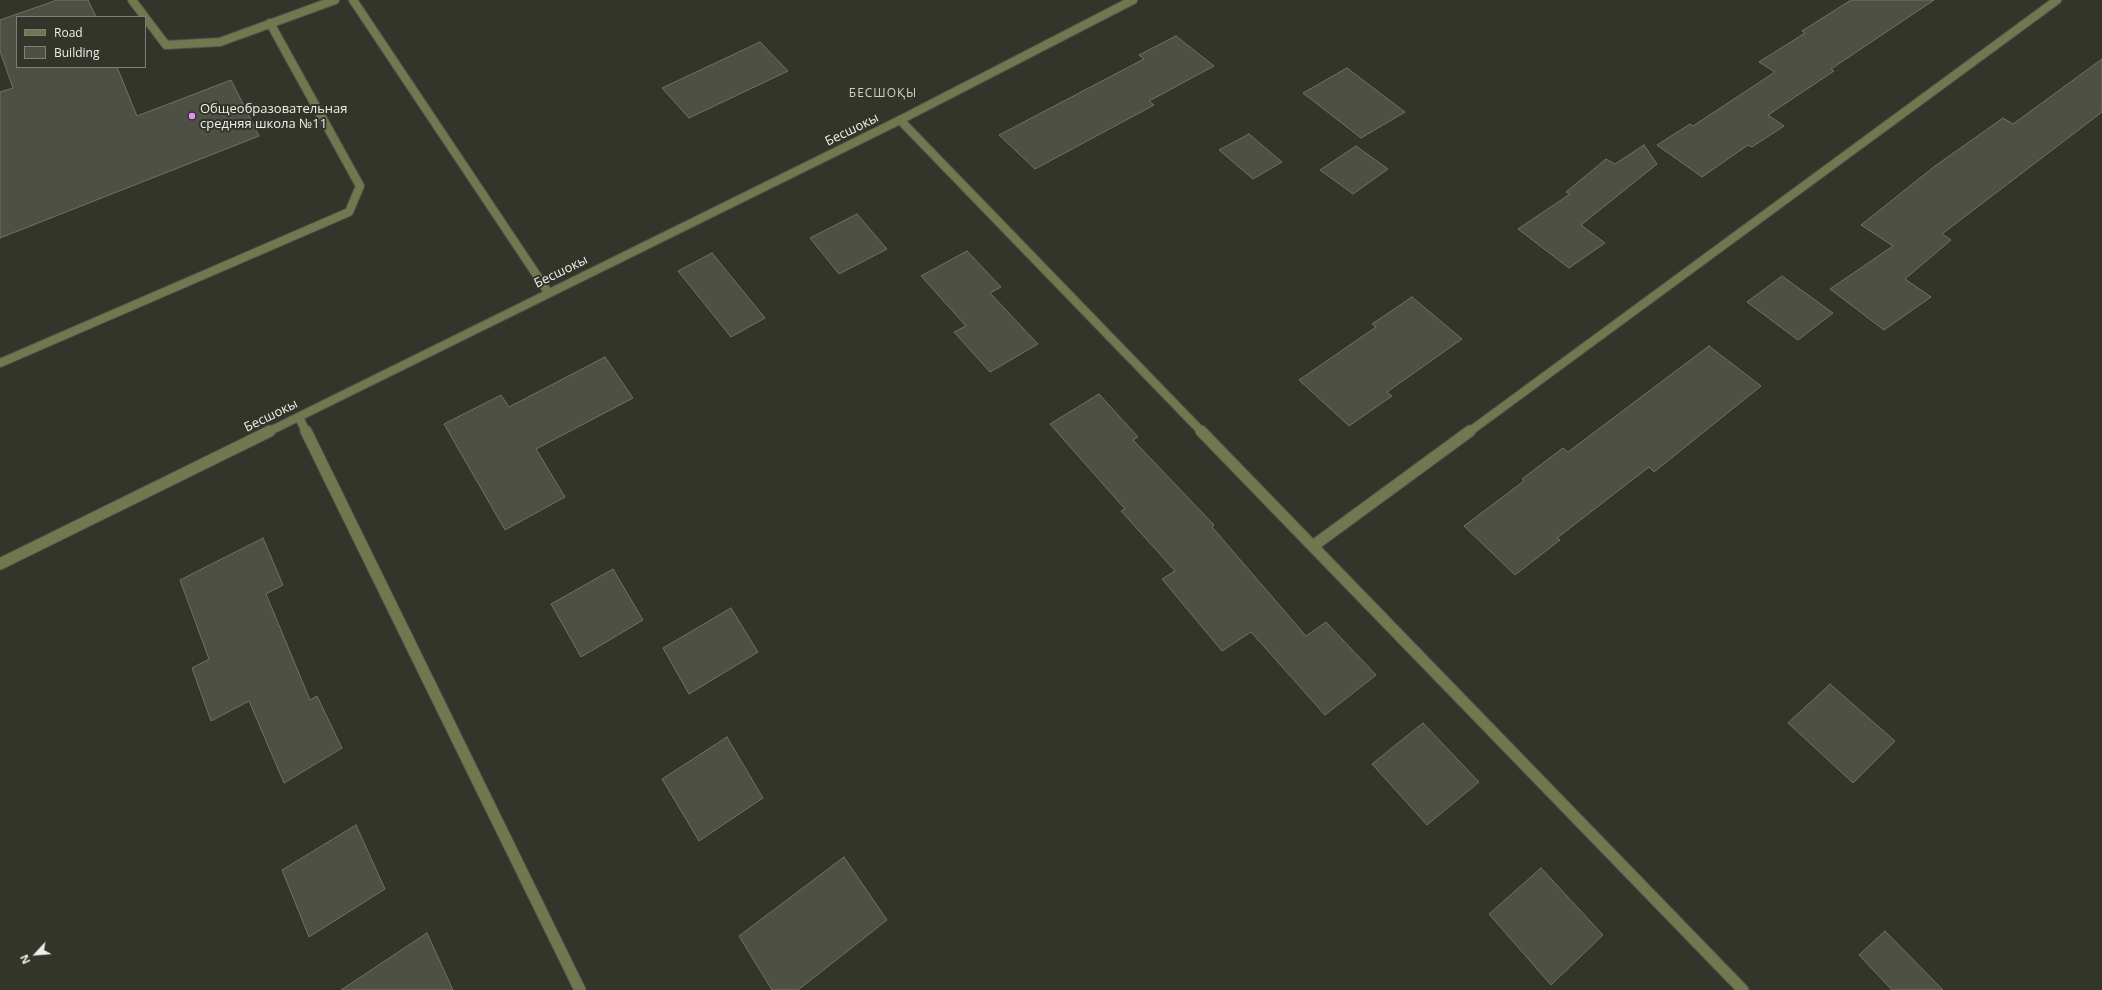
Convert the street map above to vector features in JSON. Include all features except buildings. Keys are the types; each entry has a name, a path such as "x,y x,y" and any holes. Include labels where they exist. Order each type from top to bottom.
{"street":[{"path":"132,0 144,16"},
{"path":"146,19 166,45 220,42 334,0"},
{"path":"353,0 548,292"},
{"name":"Бесшокы","path":"0,564 299,417 548,292 703,219 1133,0"},
{"path":"1313,546 2057,0"},
{"path":"0,363 349,212 360,186 270,23"},
{"path":"900,120 1743,990"},
{"path":"299,417 580,990"}],"place":[{"name":"Общеобразовательная средняя школа №11","path":"192,116"}],"district":[{"name":"БЕСШОҚЫ","path":"883,94"}]}
